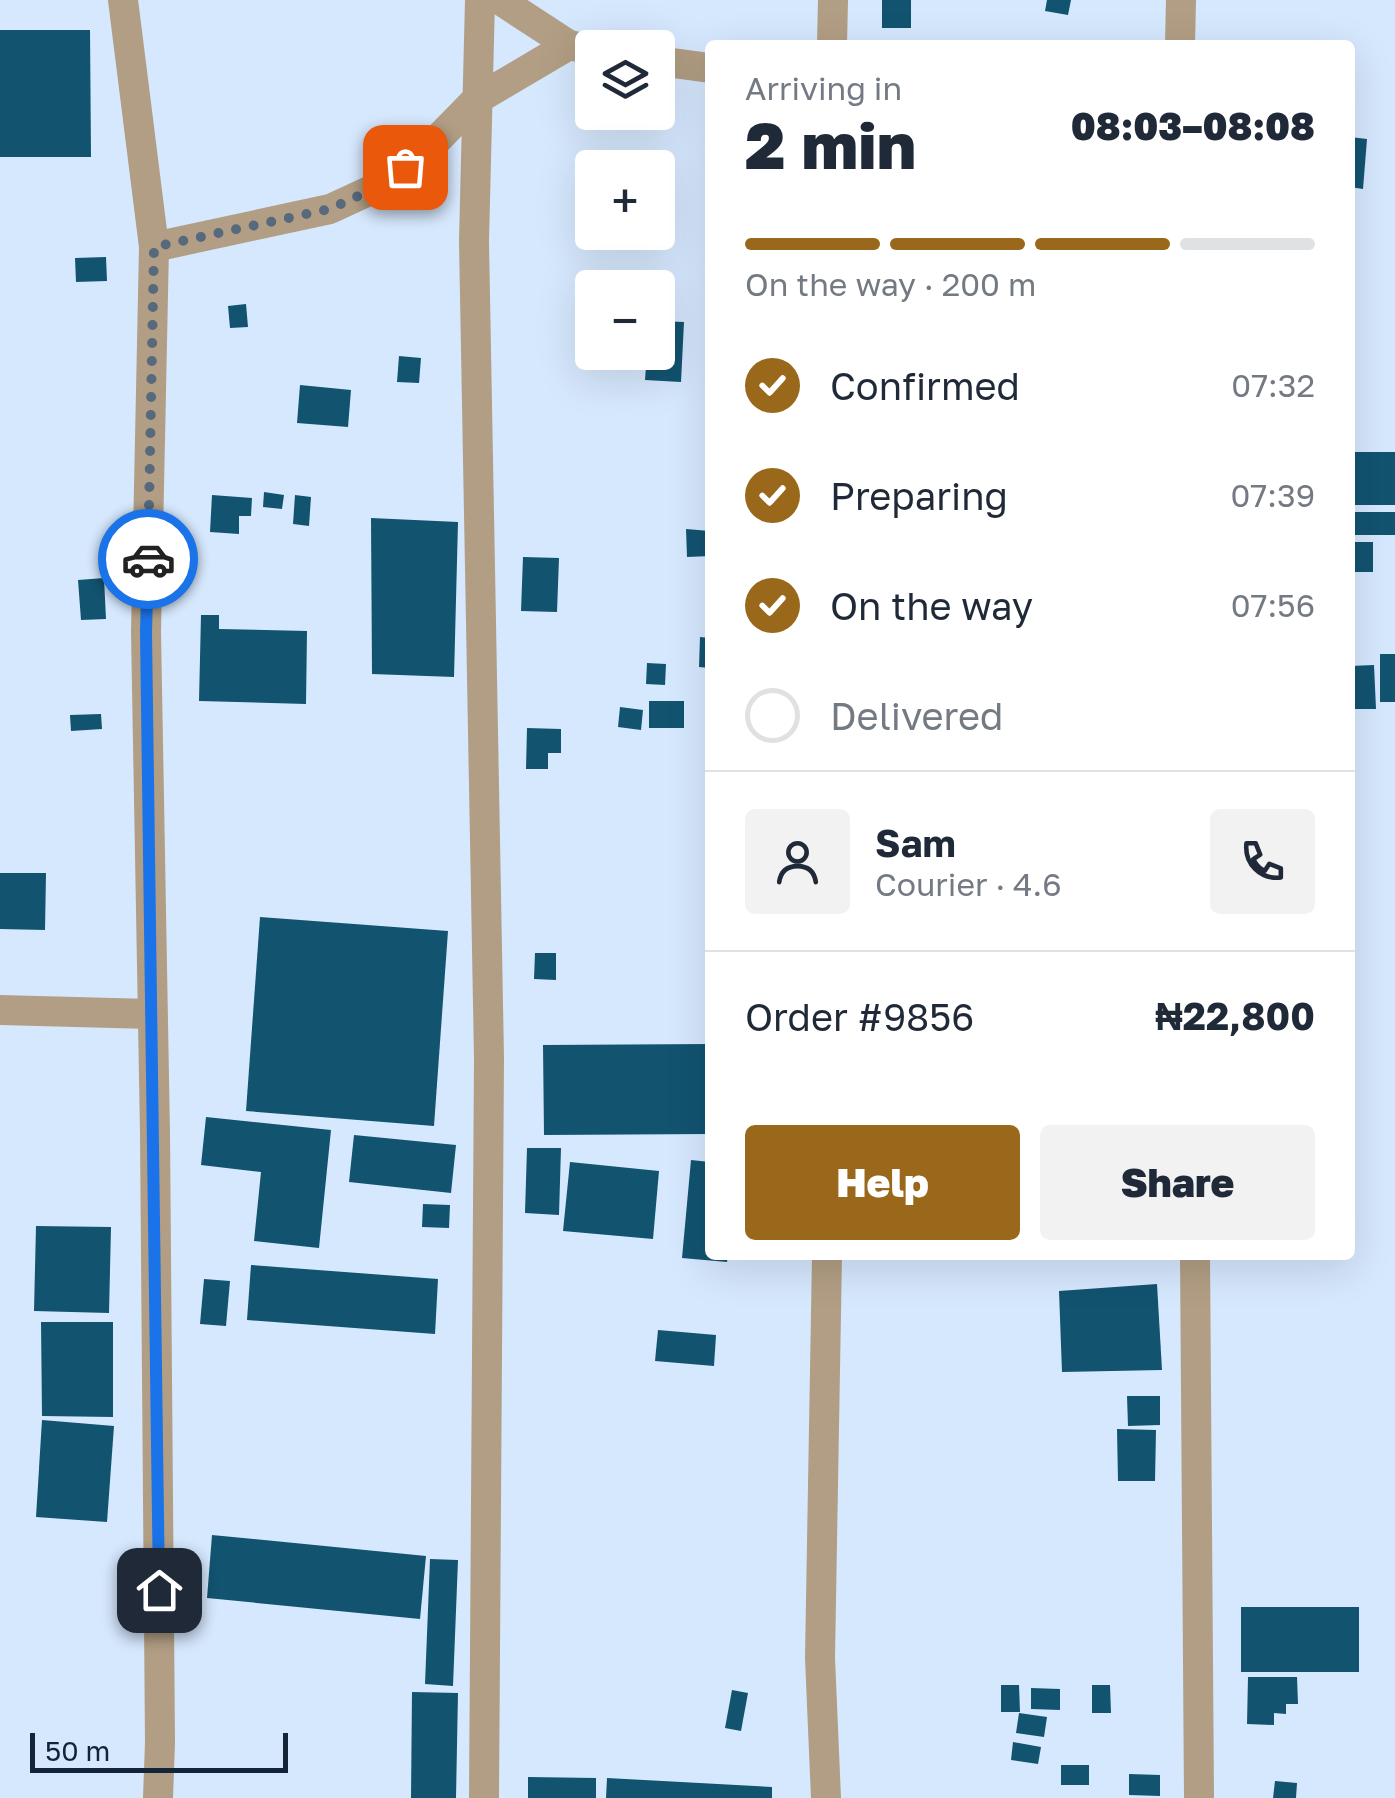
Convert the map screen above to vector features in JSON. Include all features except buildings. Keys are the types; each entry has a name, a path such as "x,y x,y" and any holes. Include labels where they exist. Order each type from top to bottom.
{"street":[{"path":"123,0 154,247 146,632 155,1133 158,1798"},
{"path":"480,0 474,241 489,1058 484,1798"},
{"path":"500,0 575,44"},
{"path":"832,40 833,0"},
{"path":"1180,40 1181,0"},
{"path":"154,247 330,209 382,185 428,148 476,100 575,51"},
{"path":"675,63 705,67"},
{"path":"0,1010 151,1014"},
{"path":"826,1260 820,1658 826,1798"},
{"path":"1196,1260 1199,1798"}],"way so far":[{"path":"148,559 154,247 330,209 382,185 405,167"}],"route":[{"path":"148,559 159,1590"}]}
